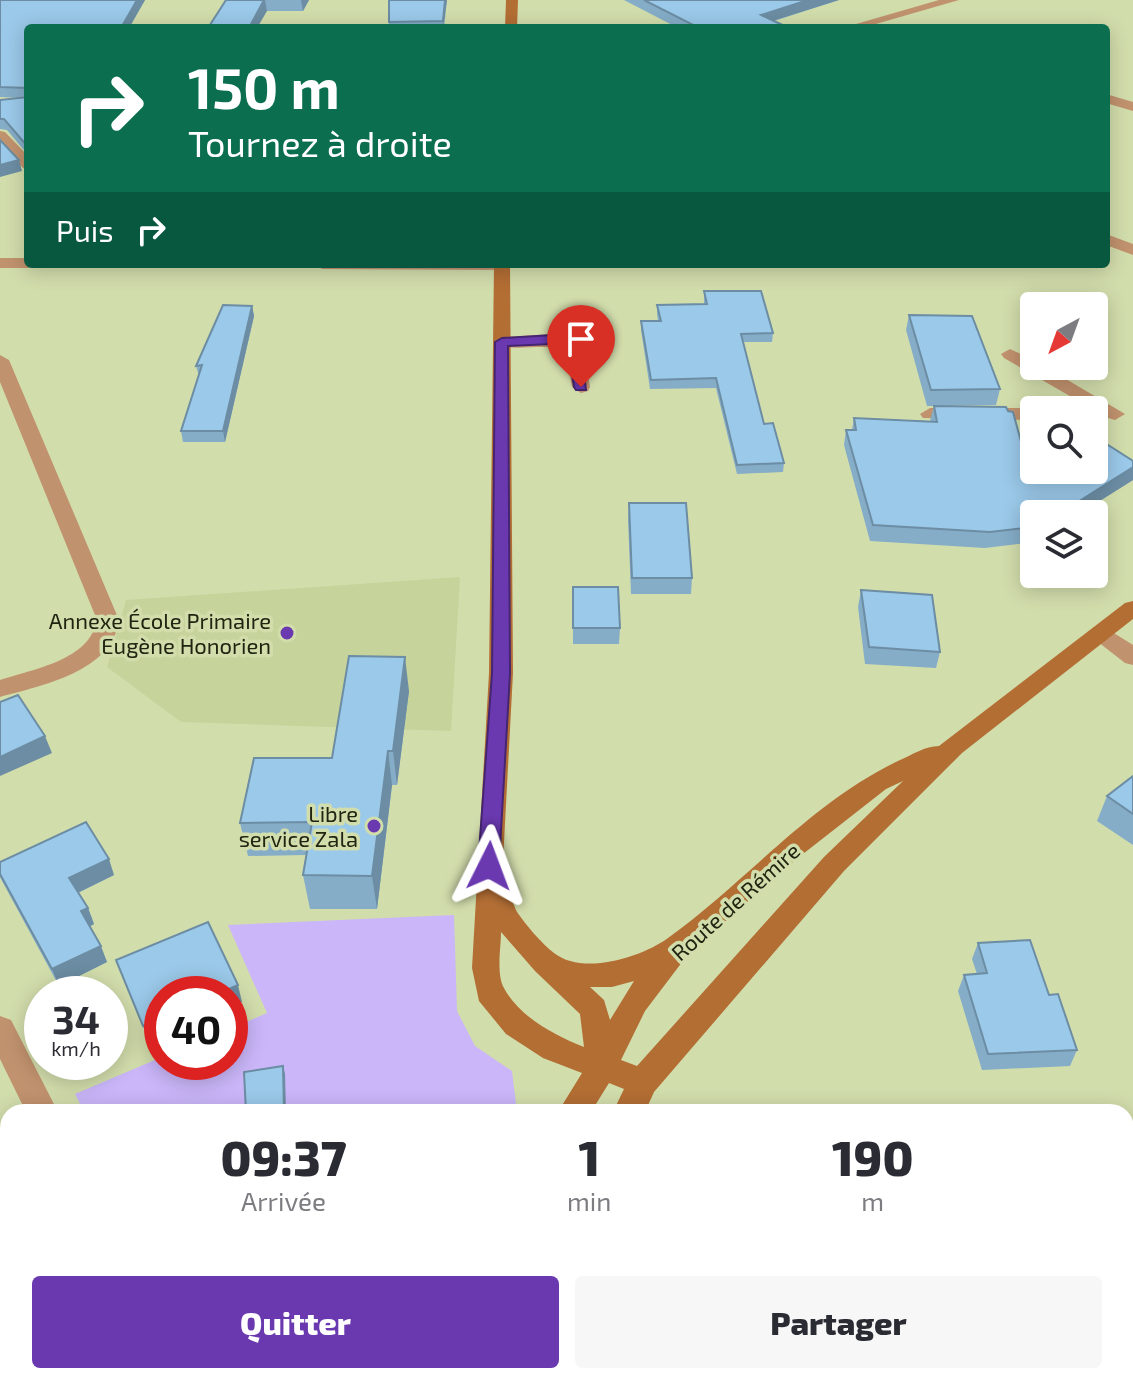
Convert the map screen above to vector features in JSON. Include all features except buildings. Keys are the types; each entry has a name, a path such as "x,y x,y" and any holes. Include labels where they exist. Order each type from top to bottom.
{"street":[{"path":"511,24 512,0"},
{"path":"862,24 953,0"},
{"path":"1110,99 1133,107"},
{"path":"0,135 24,161"},
{"path":"1110,241 1133,250"},
{"path":"0,263 24,263"},
{"path":"502,268 501,673 489,866 486,968 489,992 517,1025 554,1049 643,1082"},
{"path":"502,342 553,339 574,347 581,387"},
{"path":"1010,354 1124,418"},
{"path":"0,360 108,620 105,638 93,651 0,689"},
{"path":"930,414 1020,414"},
{"name":"Route de Rémire","path":"633,1104 643,1082 834,864 953,747 1133,608"},
{"path":"1101,633 1133,657"},
{"name":"Route de Rémire","path":"579,1104 602,1067 634,1002 679,945 785,854 877,782 953,747"},
{"path":"489,866 504,916 545,963 594,1009 602,1067"},
{"path":"545,963 584,975 620,976 679,945"},
{"path":"0,1029 38,1104"}],"shaded area":[{"name":"Annexe École Primaire Eugène Honorien","path":"460,577 451,731 181,722 107,667 126,600"},
{"path":"454,915 457,1011 475,1046 512,1071 516,1104 80,1104 75,1094 108,1080 128,1080 128,1071 144,1065 144,1080 248,1080 248,1021 267,1013 228,925"}],"place":[{"name":"Annexe École Primaire Eugène Honorien","path":"287,633"},
{"name":"Libre service Zala","path":"374,826"}],"route":[{"path":"489,866 501,673 502,342 553,339 574,347 581,387"}]}
